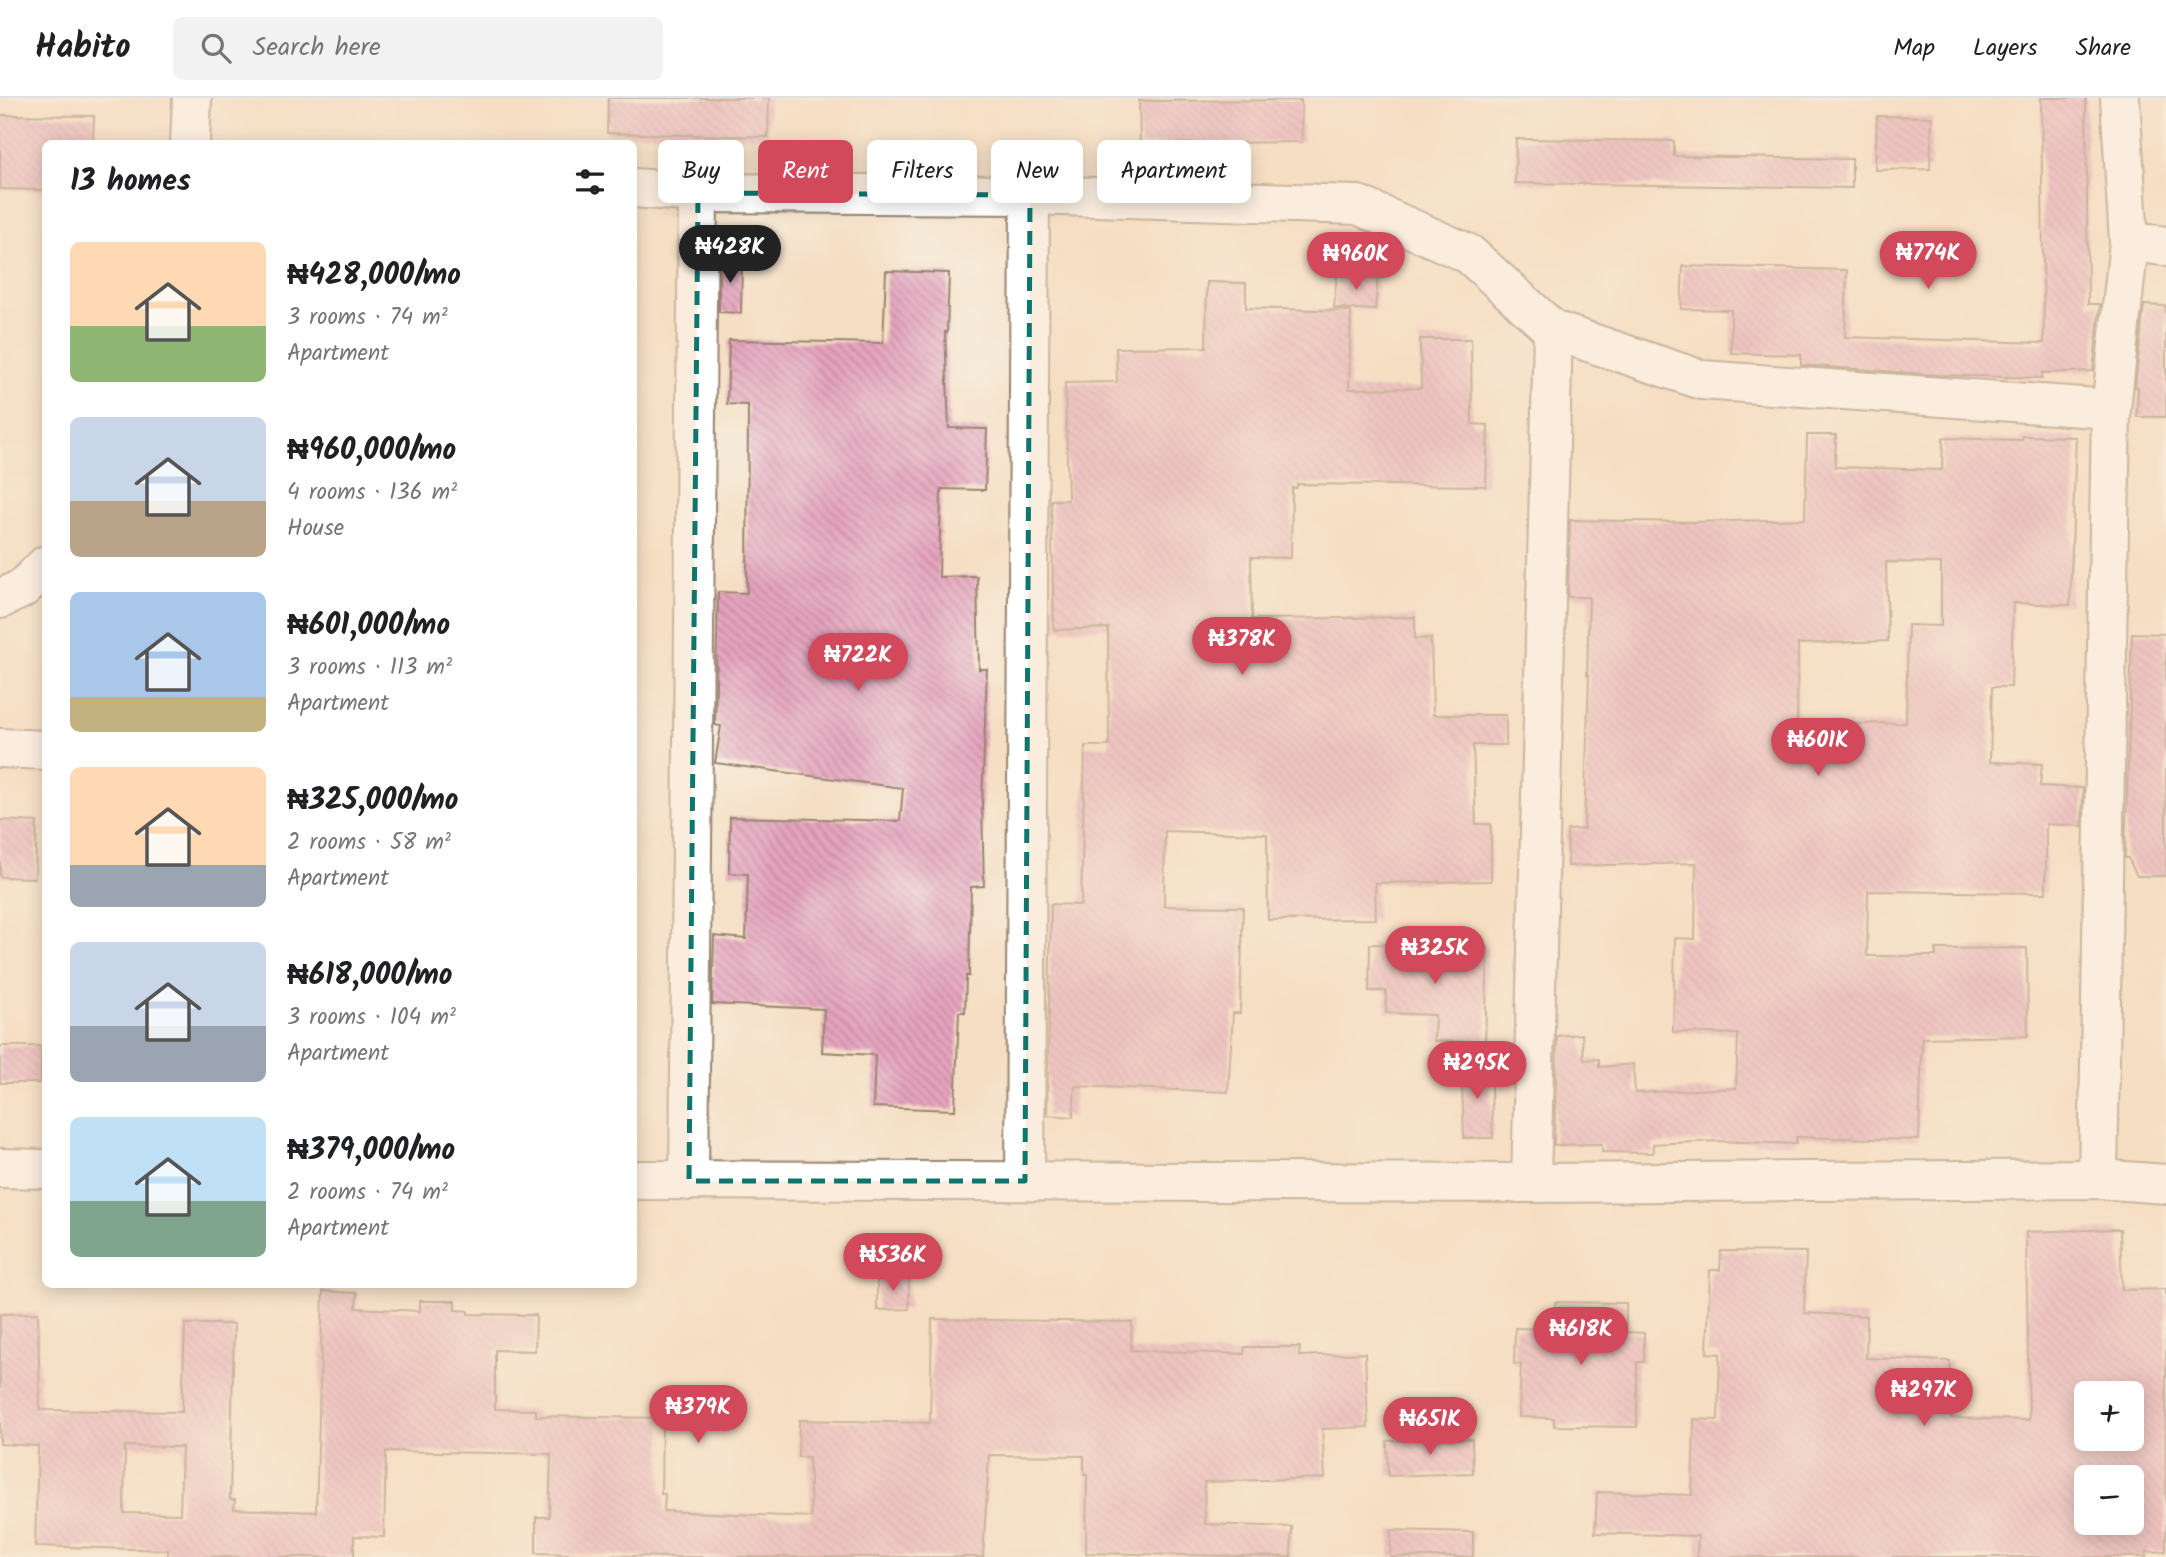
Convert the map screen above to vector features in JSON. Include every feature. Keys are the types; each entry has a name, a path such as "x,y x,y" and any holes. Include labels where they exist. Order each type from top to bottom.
{"street":[{"path":"190,140 192,98"},
{"path":"2098,1179 2111,409 2148,244 2120,98"},
{"path":"637,188 658,190"},
{"path":"744,193 991,195"},
{"path":"1083,197 1358,205 1469,254 1553,330 1702,380 2111,409"},
{"path":"689,1181 698,203"},
{"path":"1025,1181 1030,203"},
{"path":"1531,1182 1553,330"},
{"path":"0,599 23,588 42,569"},
{"path":"0,748 42,750"},
{"path":"0,1168 42,1169"},
{"path":"637,1180 1531,1182 2098,1179 2166,1184"}],"highlighted area":[{"path":"698,193 1030,195 1025,1181 689,1181"}],"building":[{"path":"608,98 769,98 768,137 607,133"},
{"path":"2041,98 2086,98 2088,304 2100,304 2093,371 2042,373 2042,378 1939,375 1801,365 1801,355 1731,353 1731,310 1681,309 1683,266 1847,270 1845,337 2044,343"},
{"path":"1301,100 1302,142 1140,140 1139,101"},
{"path":"0,115 94,116 93,140 42,140 42,190 0,189"},
{"path":"1877,116 1932,117 1930,169 1875,170"},
{"path":"1516,139 1674,141 1674,156 1852,159 1852,188 1515,183"},
{"path":"719,257 742,257 741,313 719,312"},
{"path":"886,271 949,273 947,333 945,332 949,428 987,429 985,490 941,489 939,577 977,576 979,669 987,669 982,804 984,886 971,887 969,976 966,976 965,1012 959,1012 955,1110 873,1107 875,1055 822,1052 824,1009 712,1004 714,936 746,939 748,874 729,873 730,817 900,821 903,788 715,763 721,726 715,725 718,592 747,593 748,405 727,404 729,340 883,343"},
{"path":"1337,273 1378,276 1375,310 1334,308"},
{"path":"1207,282 1246,283 1246,308 1351,311 1349,389 1421,388 1420,339 1471,339 1472,424 1488,425 1486,486 1297,484 1297,488 1292,488 1291,558 1251,557 1252,619 1415,617 1415,639 1431,638 1433,715 1506,715 1506,745 1473,745 1476,824 1491,824 1491,881 1375,883 1376,919 1268,920 1267,834 1165,831 1164,906 1243,907 1240,1013 1233,1013 1228,1092 1075,1086 1073,1117 1047,1115 1051,904 1081,905 1085,746 1109,746 1108,628 1054,630 1051,500 1068,500 1065,383 1117,382 1116,348 1206,347"},
{"path":"2144,305 2166,306 2166,417 2137,417 2138,387 2135,387"},
{"path":"1807,435 1836,435 1835,467 1942,470 1943,438 2022,440 2022,436 2076,437 2070,605 2013,603 2011,687 1992,687 1990,762 2042,764 2040,786 2083,788 2082,826 2046,824 2046,893 1868,891 1867,956 1936,956 1936,949 2027,948 2028,1036 1922,1038 1919,1140 1796,1137 1796,1144 1716,1141 1653,1144 1653,1153 1602,1152 1602,1144 1554,1145 1557,1036 1582,1034 1584,1060 1599,1059 1599,1067 1633,1064 1635,1093 1736,1088 1738,1034 1673,1032 1675,938 1695,939 1696,863 1568,866 1567,830 1584,829 1589,675 1589,597 1568,597 1570,520 1694,522 1805,519","holes":["1886,562 1941,563 1941,626 1908,625 1906,723 1797,725 1798,644 1888,641"]},
{"path":"2132,633 2166,634 2166,876 2137,876 2128,858 2125,858"},
{"path":"0,820 37,822 35,878 0,877"},
{"path":"1370,944 1488,947 1485,1042 1434,1041 1435,1015 1386,1013 1386,991 1369,991"},
{"path":"0,1046 41,1046 41,1083 0,1083"},
{"path":"1461,1064 1490,1064 1493,1138 1464,1138"},
{"path":"2120,1229 2122,1290 2166,1289 2166,1551 2146,1552 2146,1557 1697,1557 1698,1536 1595,1533 1597,1492 1692,1495 1694,1419 1718,1420 1720,1354 1707,1353 1710,1270 1720,1270 1721,1251 1806,1252 1804,1313 1867,1316 1866,1358 1950,1361 1951,1418 2029,1420 2026,1232"},
{"path":"877,1276 909,1276 909,1309 877,1310"},
{"path":"323,1291 357,1293 356,1308 420,1311 420,1301 455,1301 455,1310 468,1311 468,1314 536,1315 535,1351 495,1350 495,1409 536,1410 536,1416 662,1418 661,1494 665,1494 664,1511 811,1517 809,1457 798,1457 799,1420 930,1423 932,1319 1132,1322 1131,1350 1244,1354 1245,1347 1300,1347 1299,1356 1365,1353 1368,1427 1322,1429 1325,1478 1204,1482 1205,1524 1292,1527 1291,1557 1086,1553 1087,1475 1084,1475 1084,1456 989,1455 983,1557 668,1557 536,1553 536,1517 549,1517 551,1454 386,1451 384,1537 354,1536 354,1557 168,1557 168,1550 35,1546 38,1446 0,1444 0,1314 38,1313 40,1410 182,1412 185,1324 234,1324 230,1500 235,1500 234,1509 316,1512","holes":["125,1446 182,1447 180,1514 124,1513"]},
{"path":"1555,1302 1626,1303 1626,1332 1644,1333 1644,1362 1637,1362 1637,1427 1554,1426 1554,1418 1519,1417 1521,1364 1514,1364 1515,1328 1548,1329 1548,1322 1555,1322"},
{"path":"1472,1439 1473,1473 1388,1476 1387,1441"},
{"path":"1391,1530 1473,1532 1473,1557 1390,1557"}]}
